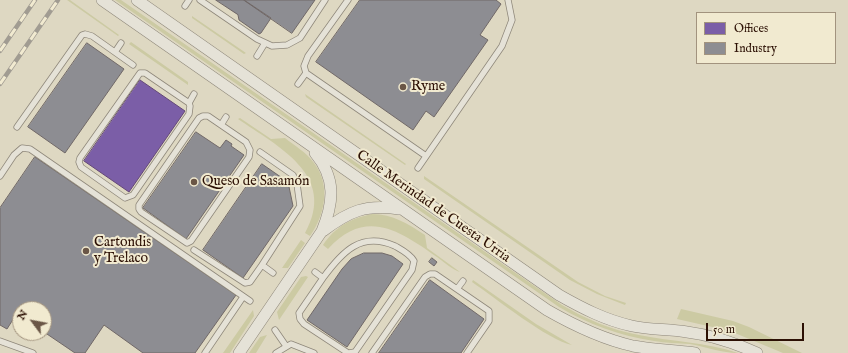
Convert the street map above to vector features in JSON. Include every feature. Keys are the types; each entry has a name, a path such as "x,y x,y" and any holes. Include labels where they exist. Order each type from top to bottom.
{"street":[{"name":"Calle Merindad de Cuesta Urria","path":"102,0 547,310 589,333 634,346 695,353"},
{"name":"Calle Merindad de Cuesta Urria","path":"137,0 570,302 605,318 632,326 699,334 731,342 757,353"},
{"path":"239,353 322,231 330,209 331,185 329,174 322,162 307,144"},
{"path":"322,231 338,219 352,212 368,207 382,206 402,210"}],"lane":[{"path":"185,6 189,0"},
{"path":"200,0 257,39 272,46 287,44 296,40 325,0"},
{"path":"348,0 308,56 304,66 306,73 426,156"},
{"path":"418,168 502,46 512,20 508,0"},
{"path":"17,127 82,35 85,34 92,36 133,65"},
{"path":"115,52 121,43"},
{"path":"257,56 265,43"},
{"path":"189,103 145,73 140,73 80,158 79,162 81,167 125,198 130,198 189,114 189,103 194,94"},
{"path":"298,84 306,73"},
{"path":"208,116 221,125 246,142 250,150 249,157 191,241 187,243 141,212 138,209 139,205 199,118 208,116"},
{"path":"221,125 226,117"},
{"path":"0,176 18,151 22,148 30,149 250,301"},
{"path":"194,250 245,284 250,282 262,265 300,206 298,184 293,175 260,152"},
{"path":"363,242 387,243 410,255 414,261 412,270 355,352 348,353 304,324 300,319 299,313 323,278 343,253 363,242"},
{"path":"262,265 274,273"},
{"path":"315,272 323,278"},
{"path":"372,353 425,277 430,274 435,274 489,311 489,321 467,353"},
{"path":"457,289 463,281"},
{"path":"205,353 243,296"},
{"path":"275,330 286,346"},
{"path":"0,341 33,353"},
{"path":"276,353 291,344 314,353"}],"shaded area":[{"path":"67,0 70,0 119,35 118,36"},
{"path":"115,0 121,0 562,305 580,315 609,327 629,333 701,344 738,353 720,351 690,344 658,342 617,333 581,319 559,307"},
{"path":"192,16 246,53 244,54 192,18"},
{"path":"131,42 188,82 188,85 129,44"},
{"path":"305,94 406,164 405,165 306,97"},
{"path":"240,118 271,139 285,138 300,149 314,163 323,181 324,200 319,219 310,236 305,233 313,213 314,195 309,179 298,164 285,152 270,140 238,119"},
{"path":"424,176 578,282 605,296 626,303 625,305 597,294 570,280 424,179"},
{"path":"372,214 380,214 394,218 425,235 427,248 460,272 451,268 410,239 396,232 383,228 369,226 356,229 342,236 328,249 323,245 338,228 344,224 357,218"},
{"path":"301,240 305,243 288,268 282,268"},
{"path":"301,277 308,277 279,320 277,312"},
{"path":"473,280 536,324 572,345 550,336 536,327 472,282"},
{"path":"681,309 733,321 749,327 802,353 783,353 730,331 677,319"},
{"path":"253,310 254,316 230,353 223,353"},
{"path":"267,335 256,353 249,353 260,337"}],"building: Offices":[{"path":"140,80 185,111 129,192 84,161"}],"building: Industry":[{"path":"216,0 244,0 271,18 259,34 239,20 238,15"},
{"path":"244,0 315,0 292,33"},
{"name":"Ryme","path":"360,0 496,0 501,4 480,35 488,40 434,117 426,111 413,130 316,62"},
{"path":"87,43 124,69 65,153 28,127"},
{"name":"Queso de Sasamón","path":"196,132 220,148 226,140 232,144 231,146 244,155 186,239 143,208"},
{"name":"Cartondis y Trelaco","path":"35,157 236,295 195,353 143,353 104,325 85,353 75,353 52,337 52,301 12,301 12,321 7,329 0,325 0,208"},
{"path":"262,164 288,182 293,206 243,278 203,250"},
{"path":"364,253 382,253 392,256 403,264 347,347 307,320 342,269 351,259"},
{"path":"432,258 437,262 434,266 429,262"},
{"path":"430,280 484,319 461,353 379,353"}],"railway":[{"path":"0,51 35,0"},
{"path":"0,84 58,0"}],"place":[{"name":"Ryme","path":"403,87"},
{"name":"Queso de Sasamón","path":"194,182"},
{"name":"Cartondis y Trelaco","path":"86,251"}]}
